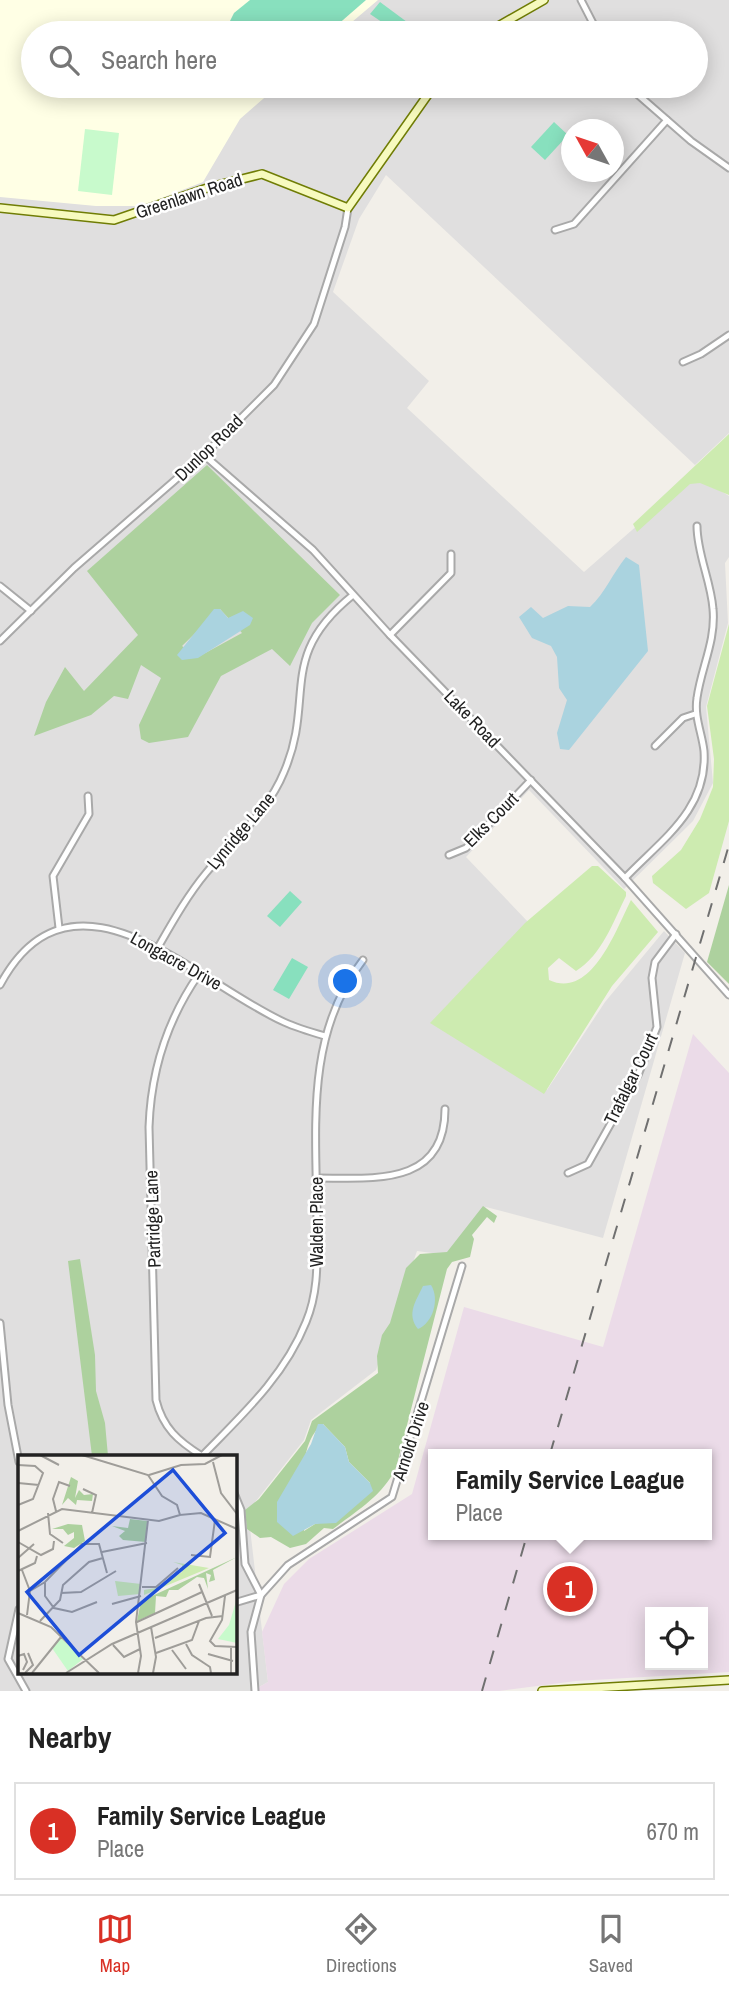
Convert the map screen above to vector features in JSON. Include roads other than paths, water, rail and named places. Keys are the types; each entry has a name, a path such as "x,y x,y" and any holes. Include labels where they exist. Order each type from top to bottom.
{"main road":[{"path":"507,21 544,0"},
{"path":"348,208 426,98"},
{"name":"Greenlawn Road","path":"0,208 114,220 210,187 262,174 348,208"},
{"path":"542,1691 729,1681"}],"street":[{"path":"581,0 592,21"},
{"path":"642,98 729,168"},
{"path":"555,230 574,224 667,120"},
{"name":"Dunlop Road","path":"0,641 74,568 204,455 274,385 306,337 324,299 348,208"},
{"path":"683,362 701,354 729,335"},
{"name":"Lake Road","path":"204,455 313,550 390,635 625,878 729,995"},
{"path":"625,878 671,833 694,803 701,783 704,751 695,714 714,625 711,583 697,542 697,526"},
{"path":"390,635 451,573 451,555"},
{"path":"0,586 31,611"},
{"name":"Lynridge Lane","path":"157,949 187,897 277,788 293,744 306,653 316,631 330,613 352,595"},
{"path":"654,746 683,718 695,714"},
{"name":"Elks Court","path":"449,855 466,848 531,780"},
{"path":"59,928 52,876 89,814 88,796"},
{"name":"Longacre Drive","path":"0,985 27,947 59,928 99,926 135,937 284,1022 325,1035"},
{"name":"Trafalgar Court","path":"568,1173 588,1164 643,1063 657,1027 652,978 655,962 676,934"},
{"name":"Walden Place","path":"204,1455 269,1386 306,1322 317,1277 318,1074 325,1035 338,998 363,960"},
{"name":"Partridge Lane","path":"199,974 184,996 163,1041 150,1091 149,1127 156,1400 161,1419 172,1434 199,1455"},
{"path":"317,1178 397,1177 407,1172 432,1155 445,1129 445,1109"},
{"name":"Arnold Drive","path":"261,1595 281,1573 304,1554 393,1497 462,1266"},
{"path":"0,1323 2,1372 18,1457"},
{"path":"236,1498 241,1510 245,1564 261,1595 251,1632 255,1691"},
{"path":"236,1602 261,1595"},
{"path":"8,1659 18,1614"},
{"path":"0,1654 8,1659 26,1691"}],"water":[{"path":"626,557 639,565 648,651 569,750 560,749 557,733 567,700 559,688 557,657 551,646 532,638 519,617 531,607 543,618 568,606 590,607"},
{"path":"214,609 220,609 228,618 243,611 253,618 250,625 198,658 182,660 177,655"},
{"path":"431,1285 435,1297 433,1310 428,1322 418,1329 414,1323 413,1308 423,1286"},
{"path":"318,1424 323,1424 345,1447 349,1462 370,1483 373,1491 336,1523 315,1524 293,1536 277,1522 277,1502 311,1444"}],"railway":[{"path":"551,1449 729,845"},
{"path":"482,1691 526,1540"}],"place":[{"name":"Family Service League","path":"570,1589"}]}
